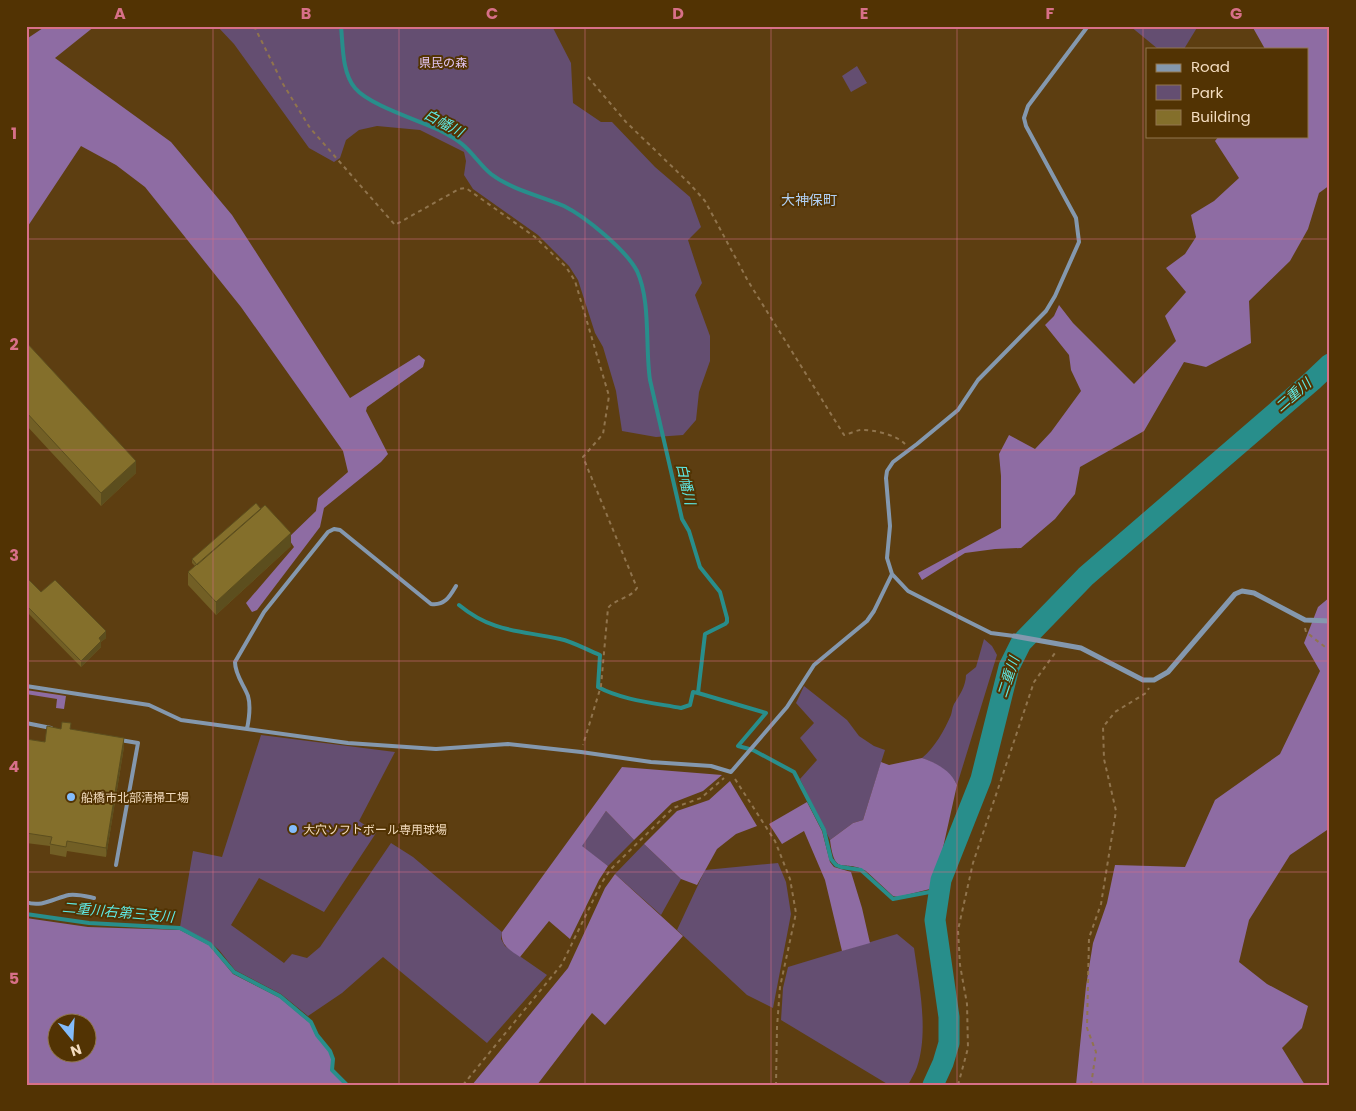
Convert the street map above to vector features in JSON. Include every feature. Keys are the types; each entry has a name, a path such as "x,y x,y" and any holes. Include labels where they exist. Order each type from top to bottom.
{"street":[{"path":"1014,636 1081,648 1143,680 1154,680 1168,672 1235,594 1242,591 1254,593 1305,620 1330,621"}],"lane":[{"path":"1014,636 991,633 952,614 908,591 892,574 887,558 890,526 886,478 887,470 893,462 958,410 983,374 1046,311 1055,296 1079,242 1076,218 1026,126 1024,118 1028,106 1088,26"},
{"path":"247,729 250,707 236,670 235,662 264,612 328,532 334,529 340,530 431,604 439,604 445,601 456,586"},
{"path":"26,686 149,705 181,720 379,746 436,749 508,744 651,762 711,766 730,772 787,707 814,665 867,621 892,574"},
{"path":"26,723 54,728"},
{"path":"110,738 138,743 116,865"},
{"path":"26,902 33,905 71,895 94,898"}],"path":[{"path":"254,26 283,84 310,128 395,225 459,189 466,188 535,237 566,267 575,281 610,396 603,434 583,457 636,588 635,591 614,602 608,608 601,686 581,752"},
{"path":"588,77 626,122 689,182 705,201 748,281 844,436 860,430 893,435 901,439 910,450"},
{"path":"1305,620 1306,632 1330,651"},
{"path":"958,1085 968,1048 967,1004 960,965 958,930 964,901 974,863 1034,682 1059,644"},
{"path":"1091,1085 1096,1052 1087,1028 1089,938 1101,904 1116,811 1104,759 1103,727 1115,712 1146,693 1154,680"},
{"path":"463,1085 562,964 601,884 610,870 673,808 701,798 730,772 775,841 790,879 796,913 780,987 776,1085"}],"green space":[{"name":"県民の森","path":"217,26 552,26 571,63 573,103 601,122 612,122 655,167 690,197 701,227 688,240 702,283 695,295 710,336 710,361 699,392 696,420 683,435 656,437 622,431 616,391 603,347 595,333 578,280 569,266 538,235 473,189 464,175 466,161 464,152 420,130 377,126 359,130 346,140 340,158 334,162 309,148 234,44"},
{"path":"1130,26 1198,26 1185,48 1157,48"},
{"path":"857,66 867,83 851,92 842,76"},
{"path":"984,639 992,646 997,655 957,785 942,768 922,758 935,744 945,727 954,704 964,687 966,675 976,667"},
{"path":"804,686 847,720 859,736 874,746 885,750 863,820 853,823 830,840 800,779 817,760 800,738 814,723 796,703"},
{"path":"261,735 395,752 359,821 376,833 324,912 259,878 231,925 284,963 292,954 307,958 320,947 391,843 413,857 502,932 501,939 505,946 547,975 487,1043 383,957 342,993 308,1016 281,994 235,970 210,942 180,927 193,851 222,857"},
{"path":"606,811 634,840 608,866 581,846"},
{"path":"644,844 681,879 661,915 615,874"},
{"path":"778,863 786,882 791,914 773,1008 747,995 677,930 705,870"},
{"path":"897,934 914,948 922,1008 921,1053 908,1085 889,1085 781,1020 783,988 788,967"}],"shaded area":[{"path":"46,26 95,26 55,58 171,142 232,215 350,398 419,355 425,360 423,367 367,407 366,411 388,454 381,462 324,508 320,527 257,610 252,612 246,603 294,547 288,538 316,511 318,498 348,472 343,451 241,307 145,187 116,165 81,146 26,229 26,37 28,38"},
{"path":"1252,26 1330,26 1330,185 1319,193 1308,229 1290,261 1249,301 1251,343 1206,367 1184,362 1144,431 1080,467 1075,494 1055,519 1021,548 965,553 922,580 918,573 1001,528 999,454 1009,435 1035,449 1051,432 1081,391 1071,370 1069,355 1045,325 1054,316 1059,305 1073,323 1134,384 1176,341 1165,316 1186,292 1166,268 1185,254 1196,237 1191,215 1214,201 1239,178 1215,141 1217,138 1308,138 1308,48 1264,48"},
{"path":"1330,597 1330,824 1327,830 1290,855 1249,920 1239,962 1267,984 1308,1006 1302,1028 1282,1048 1305,1085 1076,1085 1086,986 1093,943 1107,903 1115,865 1185,867 1215,800 1280,754 1320,671 1304,643 1318,607"},
{"path":"26,690 66,696 64,709 56,708 57,699 26,694"},
{"path":"922,758 943,768 957,785 934,888 898,897 893,896 866,871 838,864 832,852 830,840 853,823 863,820 881,762 889,765"},
{"path":"622,767 722,775 703,791 672,803 634,840 606,811 582,846 608,866 599,880 570,939 549,921 520,957 504,944 502,932"},
{"path":"730,781 757,826 736,834 717,849 697,885 681,879 644,844 677,811 709,800"},
{"path":"807,802 822,831 830,862 834,867 851,872 870,943 842,951 825,880 804,831 782,844 769,824"},
{"path":"615,874 683,936 605,1025 592,1013 537,1085 472,1085 568,968 605,888"},
{"path":"26,918 88,927 180,930 209,945 233,974 280,998 310,1023 316,1036 329,1051 332,1059 331,1070 345,1085 26,1085"}],"building":[{"path":"26,342 136,461 101,493 26,412"},
{"path":"256,503 261,509 197,565 192,559"},
{"path":"265,505 291,533 216,602 188,572"},
{"path":"26,577 41,592 55,580 106,631 99,638 101,641 81,661 26,605"},
{"name":"船橋市北部清掃工場","path":"62,722 71,723 70,729 124,738 106,848 67,841 66,847 50,844 52,837 26,833 26,739 45,742 47,726 61,729"}],"waterway":[{"name":"白幡川","path":"341,26 345,67 351,82 362,94 382,106 454,138 499,180 573,211 605,235 632,263 637,271 644,296 650,380 682,519 689,531 700,567 720,592 727,618 725,624 705,634 698,693 766,713 738,746 753,750 794,772 824,830 831,859 836,865 861,870 893,899 940,890"},
{"name":"二重川","path":"933,1085 943,1063 949,1043 949,1017 935,920 941,880 981,779 1009,667 1021,643 1086,576 1330,364"},
{"path":"459,605 471,614 495,626 565,640 600,655 598,687 617,695 681,708 690,705 693,692 698,693"},
{"name":"二重川右第三支川","path":"26,914 89,923 180,928 210,944 234,972 280,996 311,1022 317,1035 330,1051 333,1059 332,1070 347,1085"}],"place":[{"name":"船橋市北部清掃工場","path":"71,797"},
{"name":"大穴ソフトボール専用球場","path":"293,829"}],"district":[{"name":"大神保町","path":"809,200"}]}
